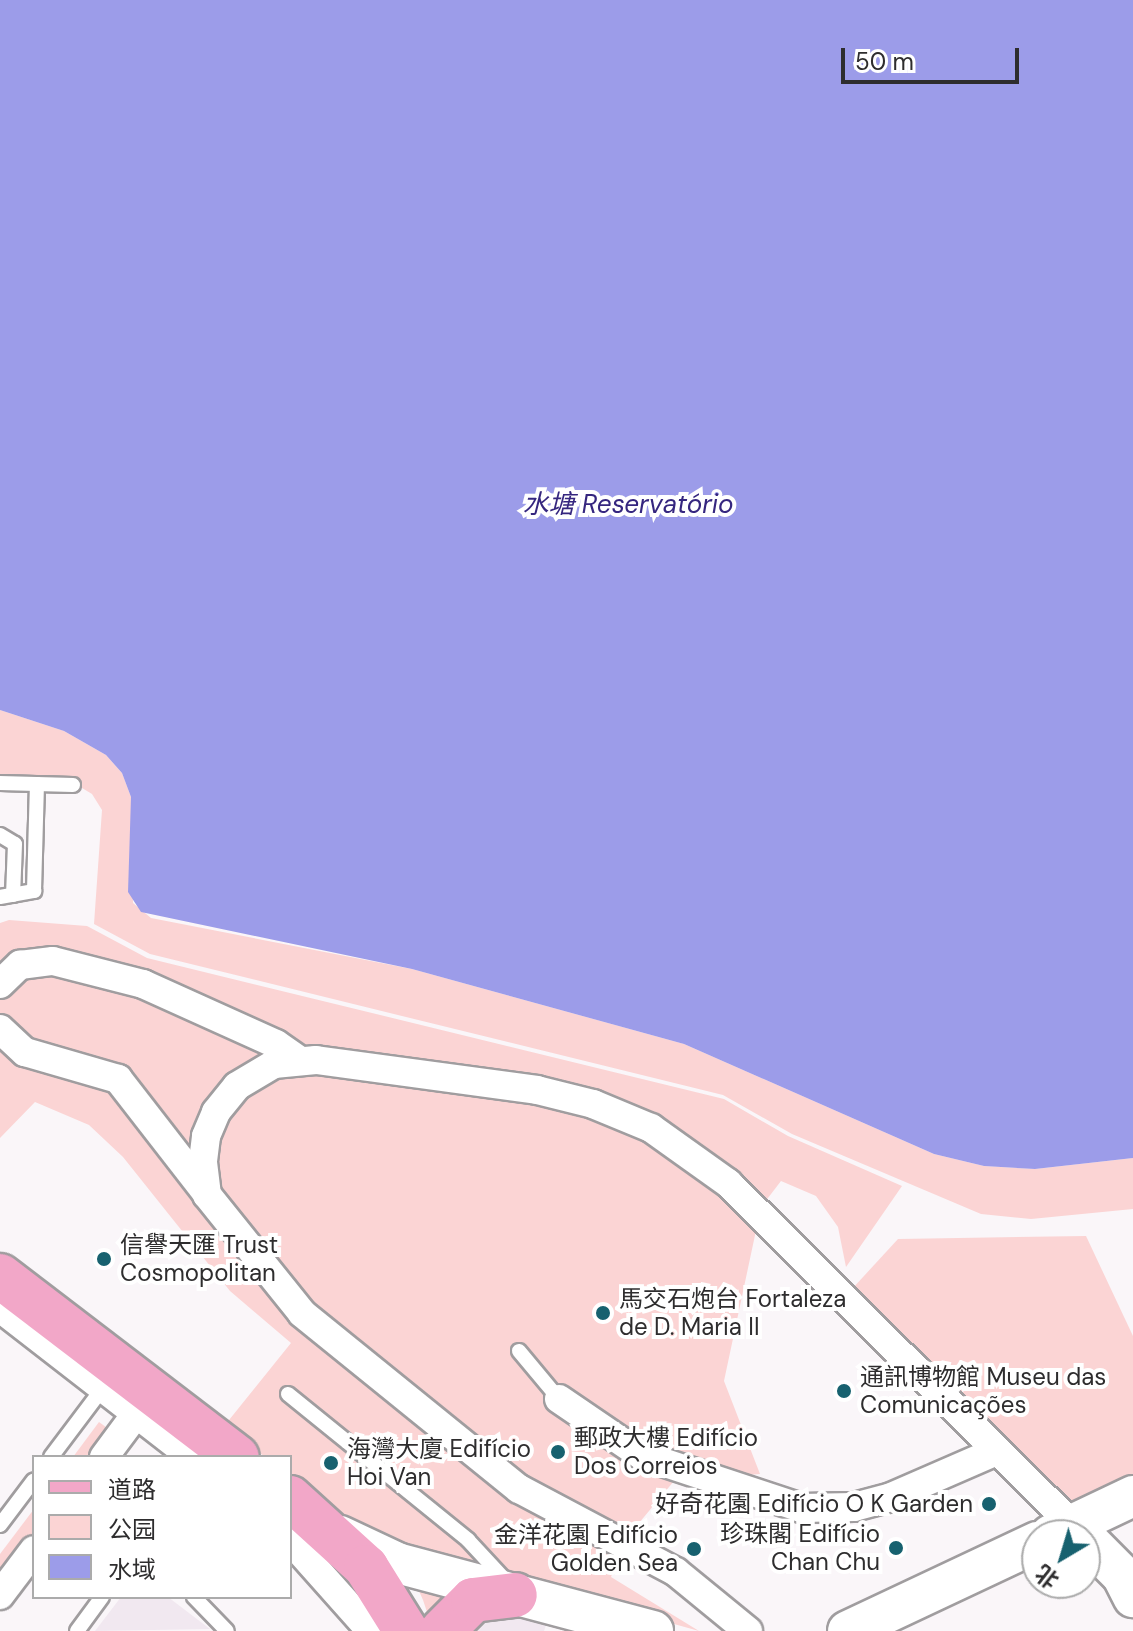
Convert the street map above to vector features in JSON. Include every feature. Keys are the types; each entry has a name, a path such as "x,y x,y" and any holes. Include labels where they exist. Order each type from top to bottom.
{"main road":[{"path":"0,1276 234,1455"},
{"path":"1093,1519 1133,1496"},
{"path":"292,1500 332,1531 381,1586 406,1631"},
{"path":"332,1531 397,1563 653,1631"},
{"path":"848,1631 1021,1554"},
{"path":"1101,1560 1122,1575 1133,1597"},
{"path":"442,1631 473,1600 517,1595"}],"street":[{"path":"0,984 17,967 38,960 138,982 276,1044 299,1060"},
{"path":"0,1029 25,1052 118,1079 302,1313 519,1489 676,1572 748,1631"},
{"path":"207,1195 204,1144 220,1105 251,1075 299,1060 537,1090 593,1104 651,1128 728,1183 997,1451 1052,1519"},
{"path":"0,1308 189,1455"},
{"path":"559,1399 641,1455 801,1508 854,1507 891,1497 997,1451"},
{"path":"105,1455 136,1414"},
{"path":"292,1542 371,1631"},
{"path":"0,1595 32,1553"}],"lane":[{"path":"0,783 73,785"},
{"path":"0,835 15,844 6,896 34,891 37,784"},
{"path":"519,1351 559,1399"},
{"path":"53,1455 103,1388"},
{"path":"288,1394 468,1540 517,1595"},
{"path":"0,1525 32,1483"},
{"path":"77,1631 101,1599"},
{"path":"196,1599 227,1631"}],"shaded area":[{"path":"119,1599 171,1599 210,1629 95,1631"},
{"path":"500,1610 546,1625 544,1631 459,1631"}],"green space":[{"path":"0,710 64,731 106,755 122,773 131,797 133,903 151,918 412,969 684,1044 934,1154 984,1166 1035,1169 1133,1158 1133,1209 1031,1219 981,1214 792,1134 723,1095 150,954 94,924 102,810 92,794 72,782 0,778"},
{"path":"9,920 87,926 147,958 724,1099 788,1136 902,1186 846,1267 838,1227 816,1196 781,1181 761,1207 724,1381 760,1474 674,1481 624,1541 611,1577 699,1631 370,1539 292,1478 292,1455 262,1455 225,1425 291,1343 230,1291 123,1157 89,1125 35,1102 0,1138 0,923"},
{"path":"1086,1236 1133,1336 1133,1482 1069,1512 852,1289 898,1239"},
{"path":"99,1422 114,1433 98,1455 74,1455"},
{"path":"32,1512 32,1541 0,1583 0,1554"},
{"path":"415,1582 456,1591 432,1627 423,1600"}],"water":[{"name":"水塘 Reservatório","path":"0,0 1133,0 1133,1158 1035,1169 984,1166 934,1154 684,1044 412,969 141,912 128,892 131,797 122,773 106,755 64,731 0,710"}],"place":[{"name":"信譽天匯 Trust Cosmopolitan","path":"104,1259"},
{"name":"馬交石炮台 Fortaleza de D. Maria II","path":"603,1313"},
{"name":"通訊博物館 Museu das Comunicações","path":"844,1391"},
{"name":"郵政大樓 Edifício Dos Correios","path":"558,1452"},
{"name":"海灣大廈 Edifício Hoi Van","path":"331,1463"},
{"name":"好奇花園 Edifício O K Garden","path":"989,1504"},
{"name":"珍珠閣 Edifício Chan Chu","path":"896,1548"},
{"name":"金洋花園 Edifício Golden Sea","path":"694,1549"}]}
